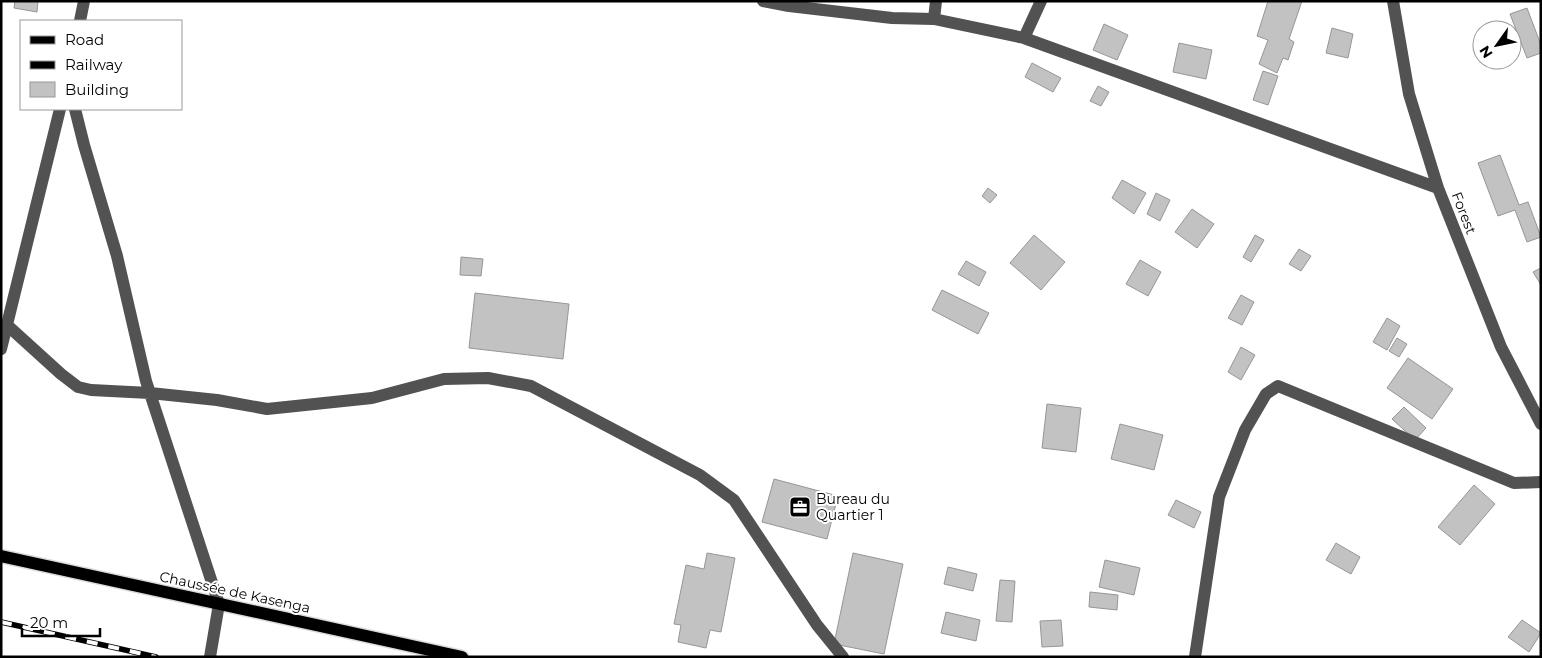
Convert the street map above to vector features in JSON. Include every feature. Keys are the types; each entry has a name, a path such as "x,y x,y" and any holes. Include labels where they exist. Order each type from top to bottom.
{"main road":[{"name":"Chaussée de Kasenga","path":"1,556 462,657"}],"street":[{"path":"80,20 84,1"},
{"path":"763,1 789,6 892,18 934,19 1024,38 1438,188"},
{"path":"934,19 936,1"},
{"path":"1024,38 1041,1"},
{"name":"Forest","path":"1393,1 1409,94 1438,188 1501,347 1540,423"},
{"path":"1,349 60,110"},
{"path":"75,110 117,256 150,393 219,604 210,657"},
{"path":"7,325 61,374 78,386 91,390 150,393 217,400 267,409 372,398 444,379 488,378 531,386 700,475 734,500 817,625 843,657"},
{"path":"1195,657 1219,497 1245,430 1266,394 1278,386 1514,483 1541,482"}],"building":[{"path":"15,1 38,1 37,12 14,8"},
{"path":"1268,1 1302,1 1289,39 1294,42 1288,60 1283,58 1277,73 1259,64 1268,40 1257,36"},
{"path":"1527,8 1541,45 1541,53 1527,58 1522,45 1522,20 1512,20 1510,14"},
{"path":"1104,24 1128,35 1117,60 1093,50"},
{"path":"1332,28 1353,34 1348,58 1326,53"},
{"path":"1179,43 1212,50 1206,79 1173,72"},
{"path":"1032,63 1061,78 1053,92 1025,77"},
{"path":"1263,71 1278,76 1268,105 1253,100"},
{"path":"1098,86 1109,92 1101,106 1090,101"},
{"path":"1500,155 1519,205 1528,202 1541,237 1527,242 1515,210 1498,216 1478,163"},
{"path":"1122,180 1146,193 1134,214 1112,198"},
{"path":"988,188 997,195 990,203 982,196"},
{"path":"1156,193 1170,200 1160,221 1147,214"},
{"path":"1192,209 1214,224 1197,248 1175,232"},
{"path":"1034,235 1065,262 1041,290 1010,263"},
{"path":"1255,235 1264,240 1251,262 1243,257"},
{"path":"1299,249 1311,256 1301,271 1289,264"},
{"path":"461,257 483,259 481,276 460,275"},
{"path":"1140,260 1161,272 1148,296 1126,284"},
{"path":"966,261 986,272 979,286 958,274"},
{"path":"1541,268 1541,285 1533,272"},
{"path":"942,290 989,313 978,334 932,310"},
{"path":"475,293 569,304 563,359 469,348"},
{"path":"1241,295 1254,302 1242,325 1228,318"},
{"path":"1387,318 1400,326 1387,350 1373,342"},
{"path":"1397,338 1407,344 1399,357 1389,351"},
{"path":"1241,347 1255,355 1241,380 1228,372"},
{"path":"1408,358 1453,389 1432,419 1387,388"},
{"path":"1047,404 1081,408 1076,452 1042,448"},
{"path":"1404,407 1426,428 1415,440 1392,419"},
{"path":"1120,424 1163,435 1154,470 1111,459"},
{"path":"774,479 838,496 827,539 762,522"},
{"path":"1474,485 1495,504 1460,545 1438,527"},
{"path":"1176,500 1201,512 1194,528 1168,515"},
{"path":"1336,543 1360,557 1351,574 1326,560"},
{"path":"707,553 735,558 721,632 710,630 706,648 678,642 681,625 674,624 686,565 704,569"},
{"path":"853,553 903,564 884,654 834,644"},
{"path":"1105,560 1140,568 1134,595 1099,587"},
{"path":"948,567 977,574 973,591 944,584"},
{"path":"1000,580 1015,581 1012,622 996,621"},
{"path":"1090,592 1118,595 1117,610 1089,607"},
{"path":"946,612 980,620 976,641 941,633"},
{"path":"1061,620 1063,646 1042,647 1040,621"},
{"path":"1522,620 1541,633 1529,652 1508,637"}],"railway":[{"path":"1,622 156,657"}],"place":[{"name":"Bureau du Quartier 1","path":"800,507"}]}
